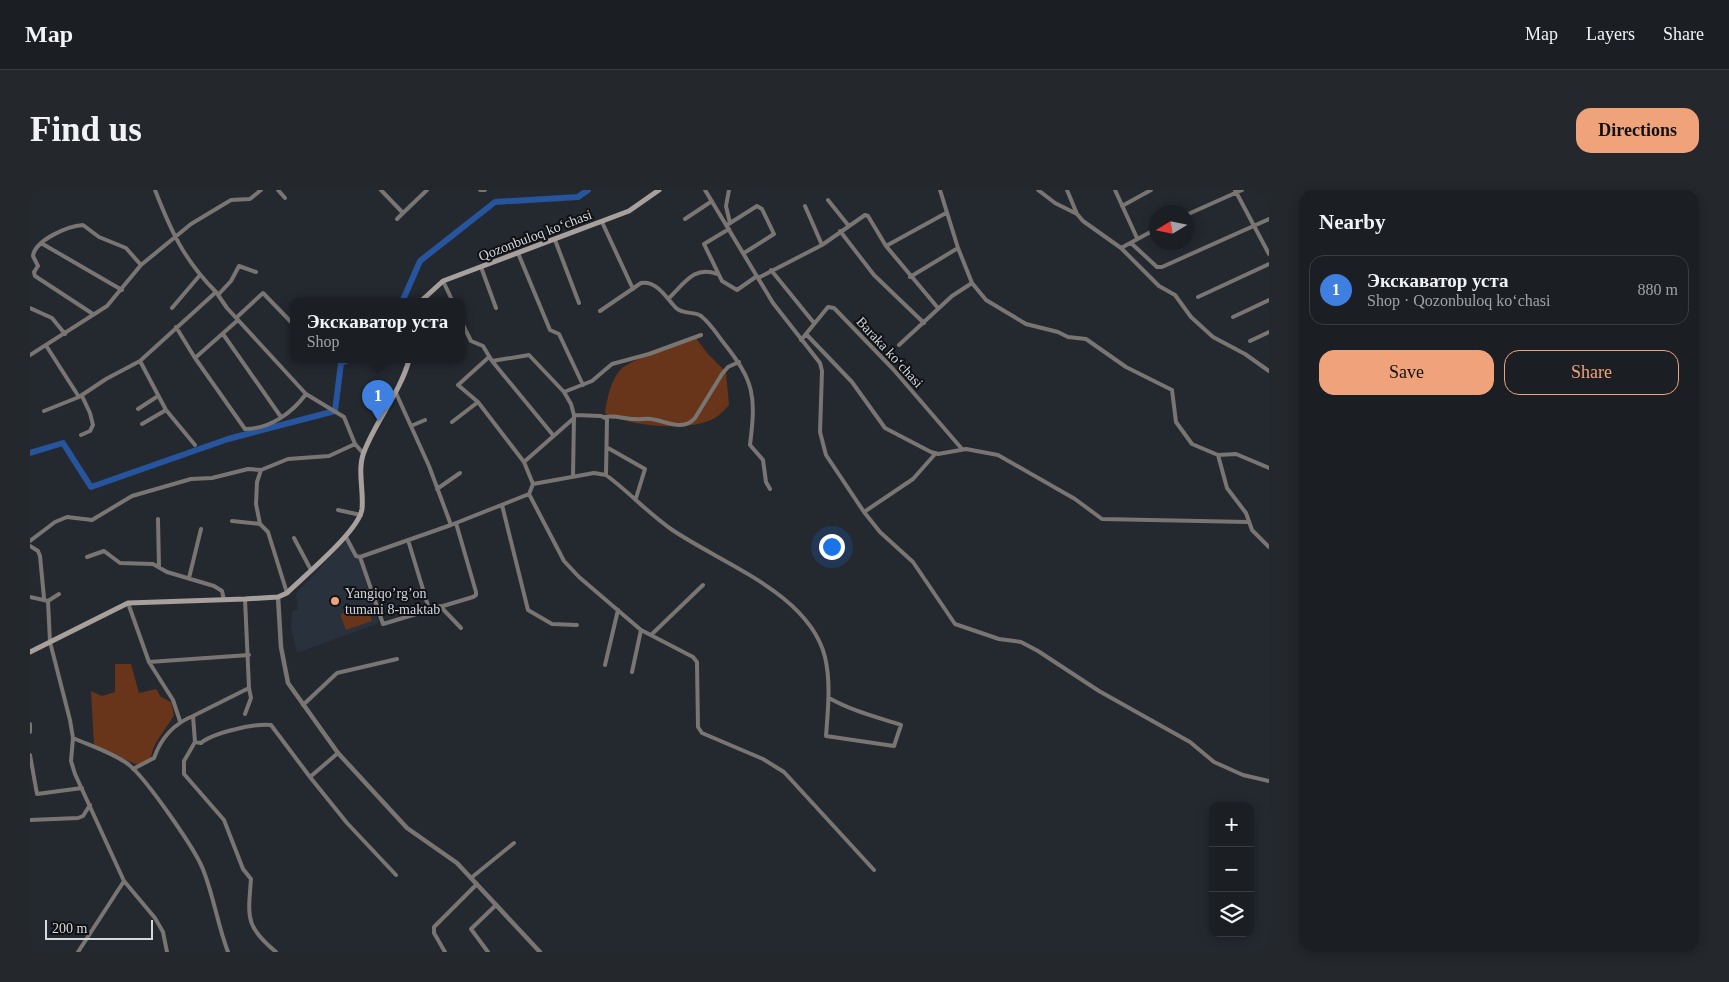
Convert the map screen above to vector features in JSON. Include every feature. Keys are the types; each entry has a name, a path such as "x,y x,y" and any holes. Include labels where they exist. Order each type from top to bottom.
{"main road":[{"name":"Qozonbuloq koʻchasi","path":"424,298 443,281 638,207 659,190"},
{"path":"30,652 128,604 278,597 287,594 346,537 360,515 363,453 396,393 408,363"}],"street":[{"path":"155,190 174,236 200,275 218,293 237,319 306,394 323,406 340,414 347,422 355,444 363,453"},
{"path":"30,355 47,347 107,306 142,265 174,236 231,200 250,199 261,190"},
{"path":"278,190 285,198"},
{"path":"381,190 403,213"},
{"path":"397,219 427,190"},
{"path":"480,190 485,190"},
{"path":"705,190 729,226 773,303 820,364 822,371 820,413 822,447 832,466 880,532 913,562 955,624 999,639 1021,642 1099,690 1190,742 1214,762 1243,775 1269,781"},
{"path":"729,226 726,206 730,190"},
{"path":"940,190 958,248 972,283 986,300 1021,321 1068,336 1086,339 1126,367 1172,390 1176,422 1192,444 1218,455 1236,454 1269,468"},
{"path":"1038,190 1055,203 1077,214 1121,248 1159,286 1174,295 1200,326 1213,337 1245,354 1269,371"},
{"path":"1067,190 1077,214"},
{"path":"1116,190 1137,238"},
{"path":"1122,206 1151,190"},
{"path":"1194,212 1236,191 1242,190"},
{"path":"1236,191 1269,254"},
{"path":"828,200 848,225"},
{"path":"685,219 712,201"},
{"path":"744,253 771,236 773,231 759,206 704,244 717,274 725,284 737,290 822,244 862,215 868,216 886,246 938,308"},
{"path":"805,206 822,244"},
{"path":"886,246 946,213"},
{"path":"1131,243 1157,266 1162,267 1269,219"},
{"path":"602,222 633,289"},
{"path":"93,314 35,276 34,272 38,266 33,253 41,243 70,229 82,226 100,237 126,248 142,265"},
{"path":"840,231 880,282 924,323"},
{"path":"1121,248 1149,232"},
{"path":"555,240 579,303"},
{"path":"41,243 122,290"},
{"path":"910,276 958,248"},
{"path":"518,254 550,330 559,334 583,385"},
{"path":"1198,296 1269,264"},
{"path":"44,411 80,396 106,379 140,361 176,327 231,282 239,266 256,272"},
{"path":"481,267 496,308"},
{"path":"670,298 698,271 705,270 717,274"},
{"path":"771,270 814,323"},
{"path":"172,308 200,275"},
{"path":"443,281 451,298"},
{"path":"600,311 641,283 646,283 670,298 680,311 702,317 739,362 752,388 753,430 750,444 763,460 765,480 770,489"},
{"name":"Baraka koʻchasi","path":"900,346 938,308 972,283"},
{"path":"196,358 223,334 262,293 290,321"},
{"path":"1233,317 1269,300"},
{"name":"Baraka koʻchasi","path":"801,340 828,307 834,308 893,369 962,450"},
{"path":"30,308 52,318 65,334"},
{"path":"176,327 243,427 248,429 274,422 295,407 306,394"},
{"path":"465,329 471,341 480,344 553,435"},
{"path":"1250,341 1269,332"},
{"path":"223,334 281,418"},
{"path":"564,392 592,381 612,364 649,354 701,334"},
{"path":"806,334 852,382 878,421 886,428 936,453 962,450 982,451 1005,458 1075,499 1102,519 1248,522"},
{"path":"47,347 90,413 93,425 90,431 81,435"},
{"path":"346,537 356,556 360,556 451,525 529,494 533,484 524,462 478,402 459,387 459,383 491,359 529,355 564,392 574,416 573,477"},
{"path":"140,361 166,410 195,445"},
{"path":"524,462 574,416 604,417 612,415 635,420 651,419 678,425 689,424 695,418 726,370 739,362"},
{"path":"396,393 451,525"},
{"path":"138,409 158,396"},
{"path":"452,422 478,402"},
{"path":"142,424 166,410"},
{"path":"604,417 608,422 606,475"},
{"path":"411,426 425,420"},
{"path":"30,541 55,522 73,516 92,520 132,496 191,480 212,478 248,469 261,470 288,460 329,456 355,444"},
{"path":"608,448 645,469 636,498"},
{"path":"864,512 903,488 936,453"},
{"path":"1218,455 1227,488 1246,513 1252,530 1269,547"},
{"path":"261,470 257,482 256,504 260,524 268,532 287,594"},
{"path":"437,489 460,473"},
{"path":"533,484 594,473 606,475 636,498 669,528 767,587 796,608 807,621 821,645 827,666 829,698 826,736 894,746 901,726 867,712 850,709 829,698"},
{"path":"529,494 564,561 579,577 641,630 693,657 697,662 698,727 702,733 763,759 784,772 874,870"},
{"path":"502,505 528,610 552,624 577,625"},
{"path":"338,510 360,515"},
{"path":"158,519 159,567"},
{"path":"232,521 260,524"},
{"path":"360,556 383,624 476,595 456,523"},
{"path":"189,578 201,529"},
{"path":"294,538 311,570"},
{"path":"408,540 429,609"},
{"path":"30,546 38,551 40,556 50,642 72,738 71,761 124,881 155,918 163,932 167,952"},
{"path":"87,557 104,551 120,563 153,564 214,586 222,591 224,600"},
{"path":"651,635 703,585"},
{"path":"30,597 46,599 59,594"},
{"path":"278,597 281,647 288,683 338,753 407,828 449,856 540,952"},
{"path":"244,714 251,698 245,599"},
{"path":"128,604 149,662 173,700 180,721"},
{"path":"440,606 461,628"},
{"path":"606,665 618,610"},
{"path":"632,672 641,630"},
{"path":"149,662 249,656"},
{"path":"304,706 337,673 397,659"},
{"path":"133,769 154,758 158,744 180,721 249,688"},
{"path":"193,716 195,742 184,761 184,774 224,820 243,868 251,879 249,906 252,929 276,952"},
{"path":"30,724 30,732"},
{"path":"195,742 201,743 208,736 271,725 347,823 396,875"},
{"path":"72,738 119,758 133,769 194,851 204,870 228,952"},
{"path":"310,777 338,753"},
{"path":"30,755 37,794 82,788"},
{"path":"30,820 78,818 83,816 90,805"},
{"path":"471,878 514,843"},
{"path":"78,952 124,881"},
{"path":"445,952 434,934 434,927 477,884"},
{"path":"488,952 471,929 496,905"}],"shaded area":[{"path":"696,338 707,353 726,372 729,405 720,414 711,420 698,424 656,426 627,421 605,413 612,384 621,369 645,357"},
{"name":"Yangiqo’rg’on tumani 8-maktab","path":"347,538 358,558 379,623 297,653 291,627 292,612 298,609 296,594"},
{"path":"367,605 372,621 346,630 340,614"},
{"path":"115,664 131,664 139,693 156,689 161,697 171,702 174,715 154,747 151,759 138,765 94,746 91,691 102,696 115,692"}],"waterway":[{"path":"404,298 420,261 495,202 578,197 588,190"},
{"path":"30,453 63,443 91,487 228,439 335,411 341,363"}],"place":[{"name":"Экскаватор уста","path":"378,421"},
{"name":"Yangiqo’rg’on tumani 8-maktab","path":"335,601"}]}
